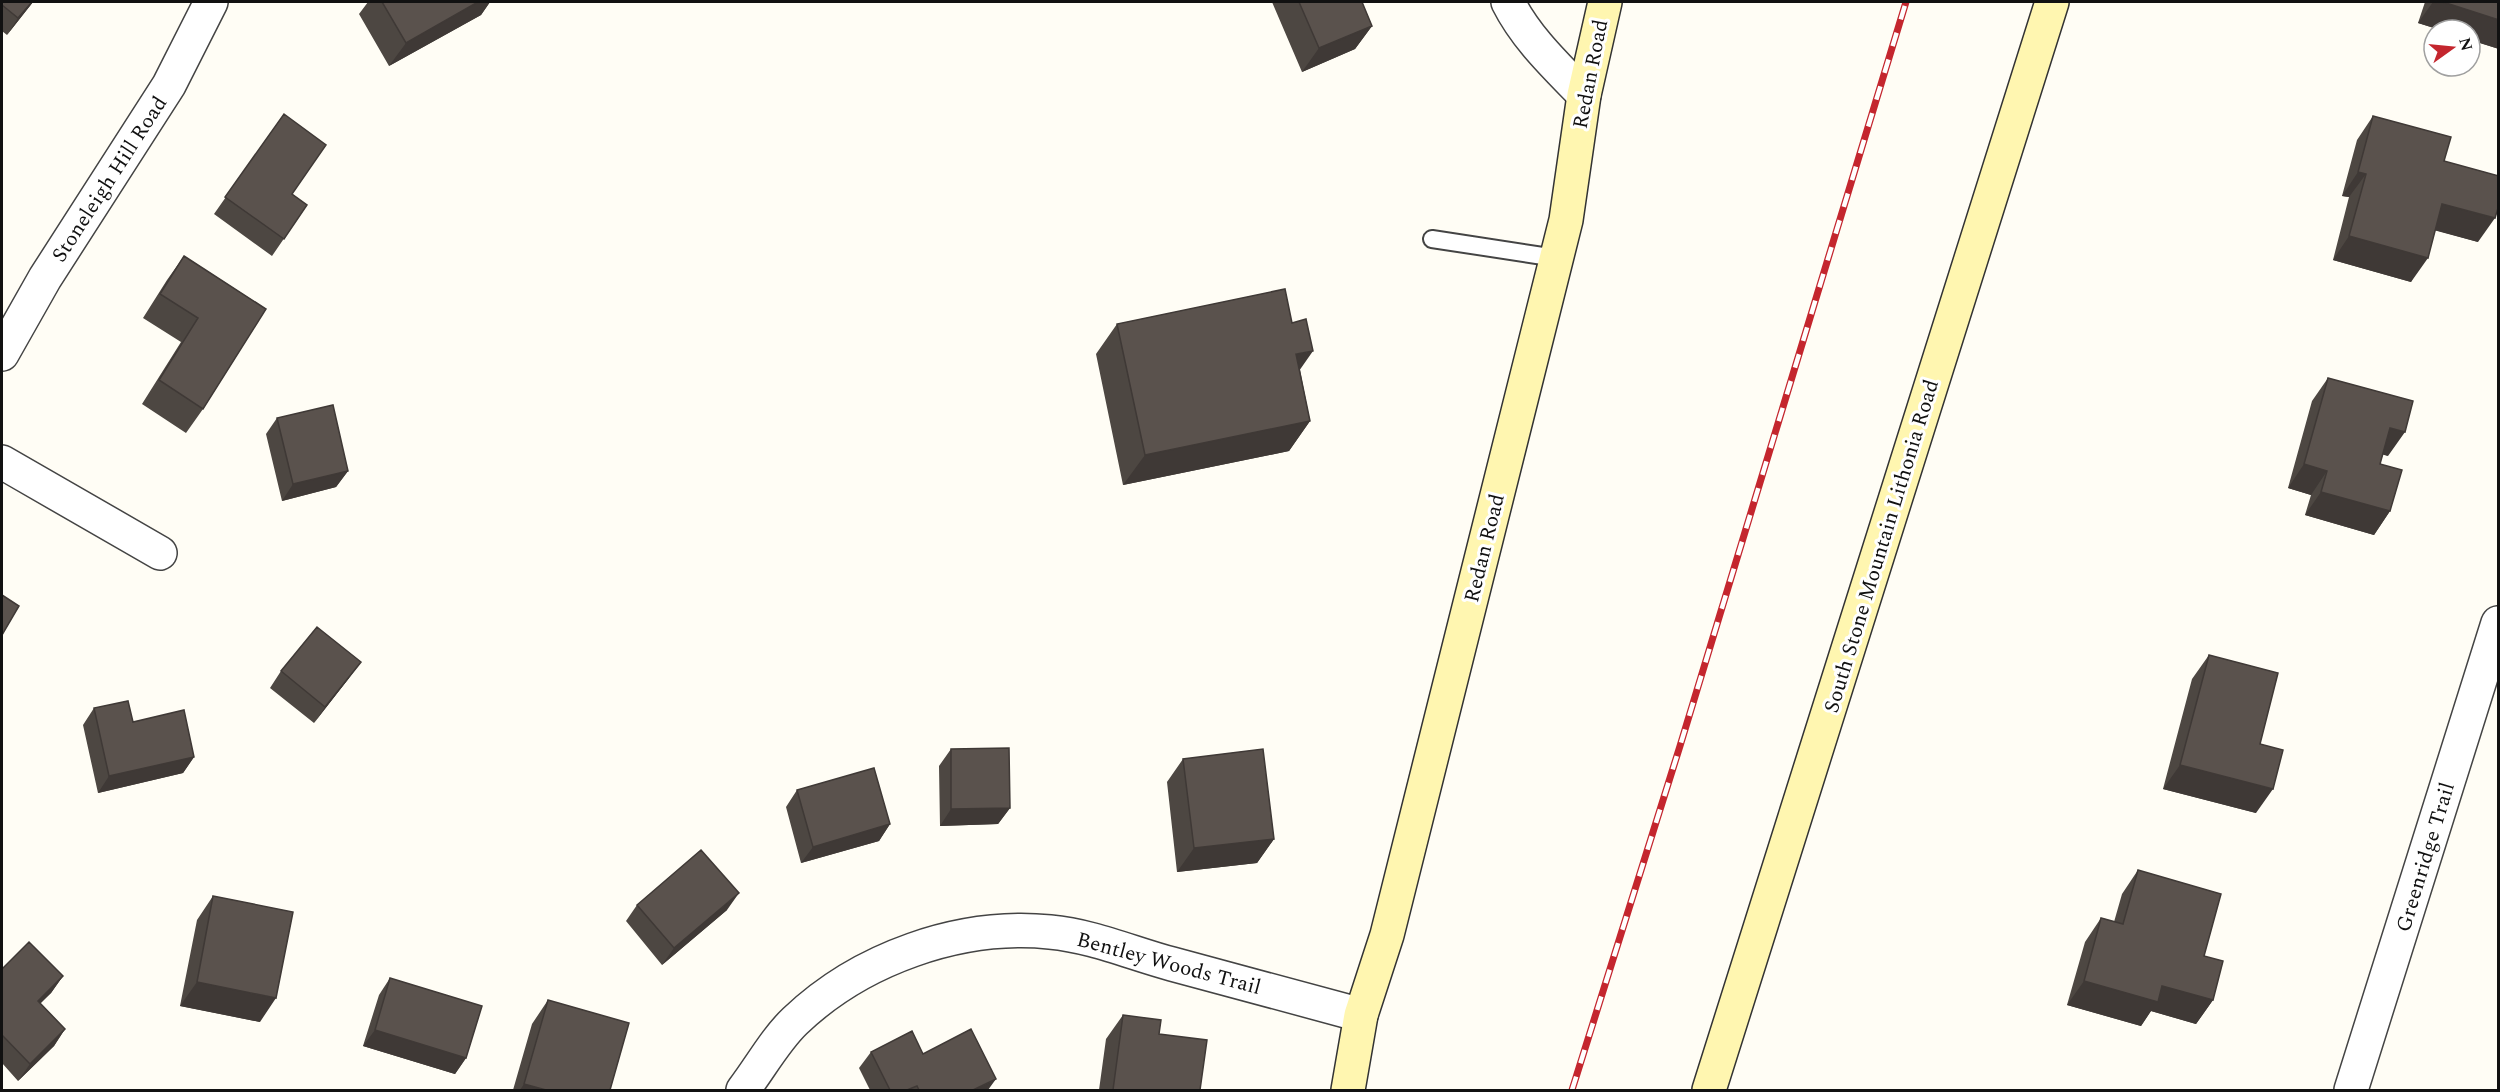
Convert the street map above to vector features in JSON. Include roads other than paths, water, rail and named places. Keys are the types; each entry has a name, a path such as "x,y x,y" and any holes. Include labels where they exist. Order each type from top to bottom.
{"main road":[{"name":"Redan Road","path":"1348,1090 1361,1015 1387,935 1566,220 1584,95 1605,2"},
{"name":"South Stone Mountain Lithonia Road","path":"1709,1090 2052,2"}],"street":[{"name":"Stoneleigh Hill Road","path":"2,354 45,278 169,85 211,2"},
{"path":"1508,2 1516,18 1545,54 1584,95"},
{"path":"2,462 160,553"},
{"name":"Greenridge Trail","path":"2351,1090 2499,624"},
{"name":"Bentley Woods Trail","path":"743,1090 794,1022 837,988 896,957 938,942 993,933 1049,932 1103,942 1156,960 1361,1015"}],"lane":[{"path":"1432,239 1556,258"}],"railway":[{"path":"1572,1090 1680,746 1906,2"}]}
